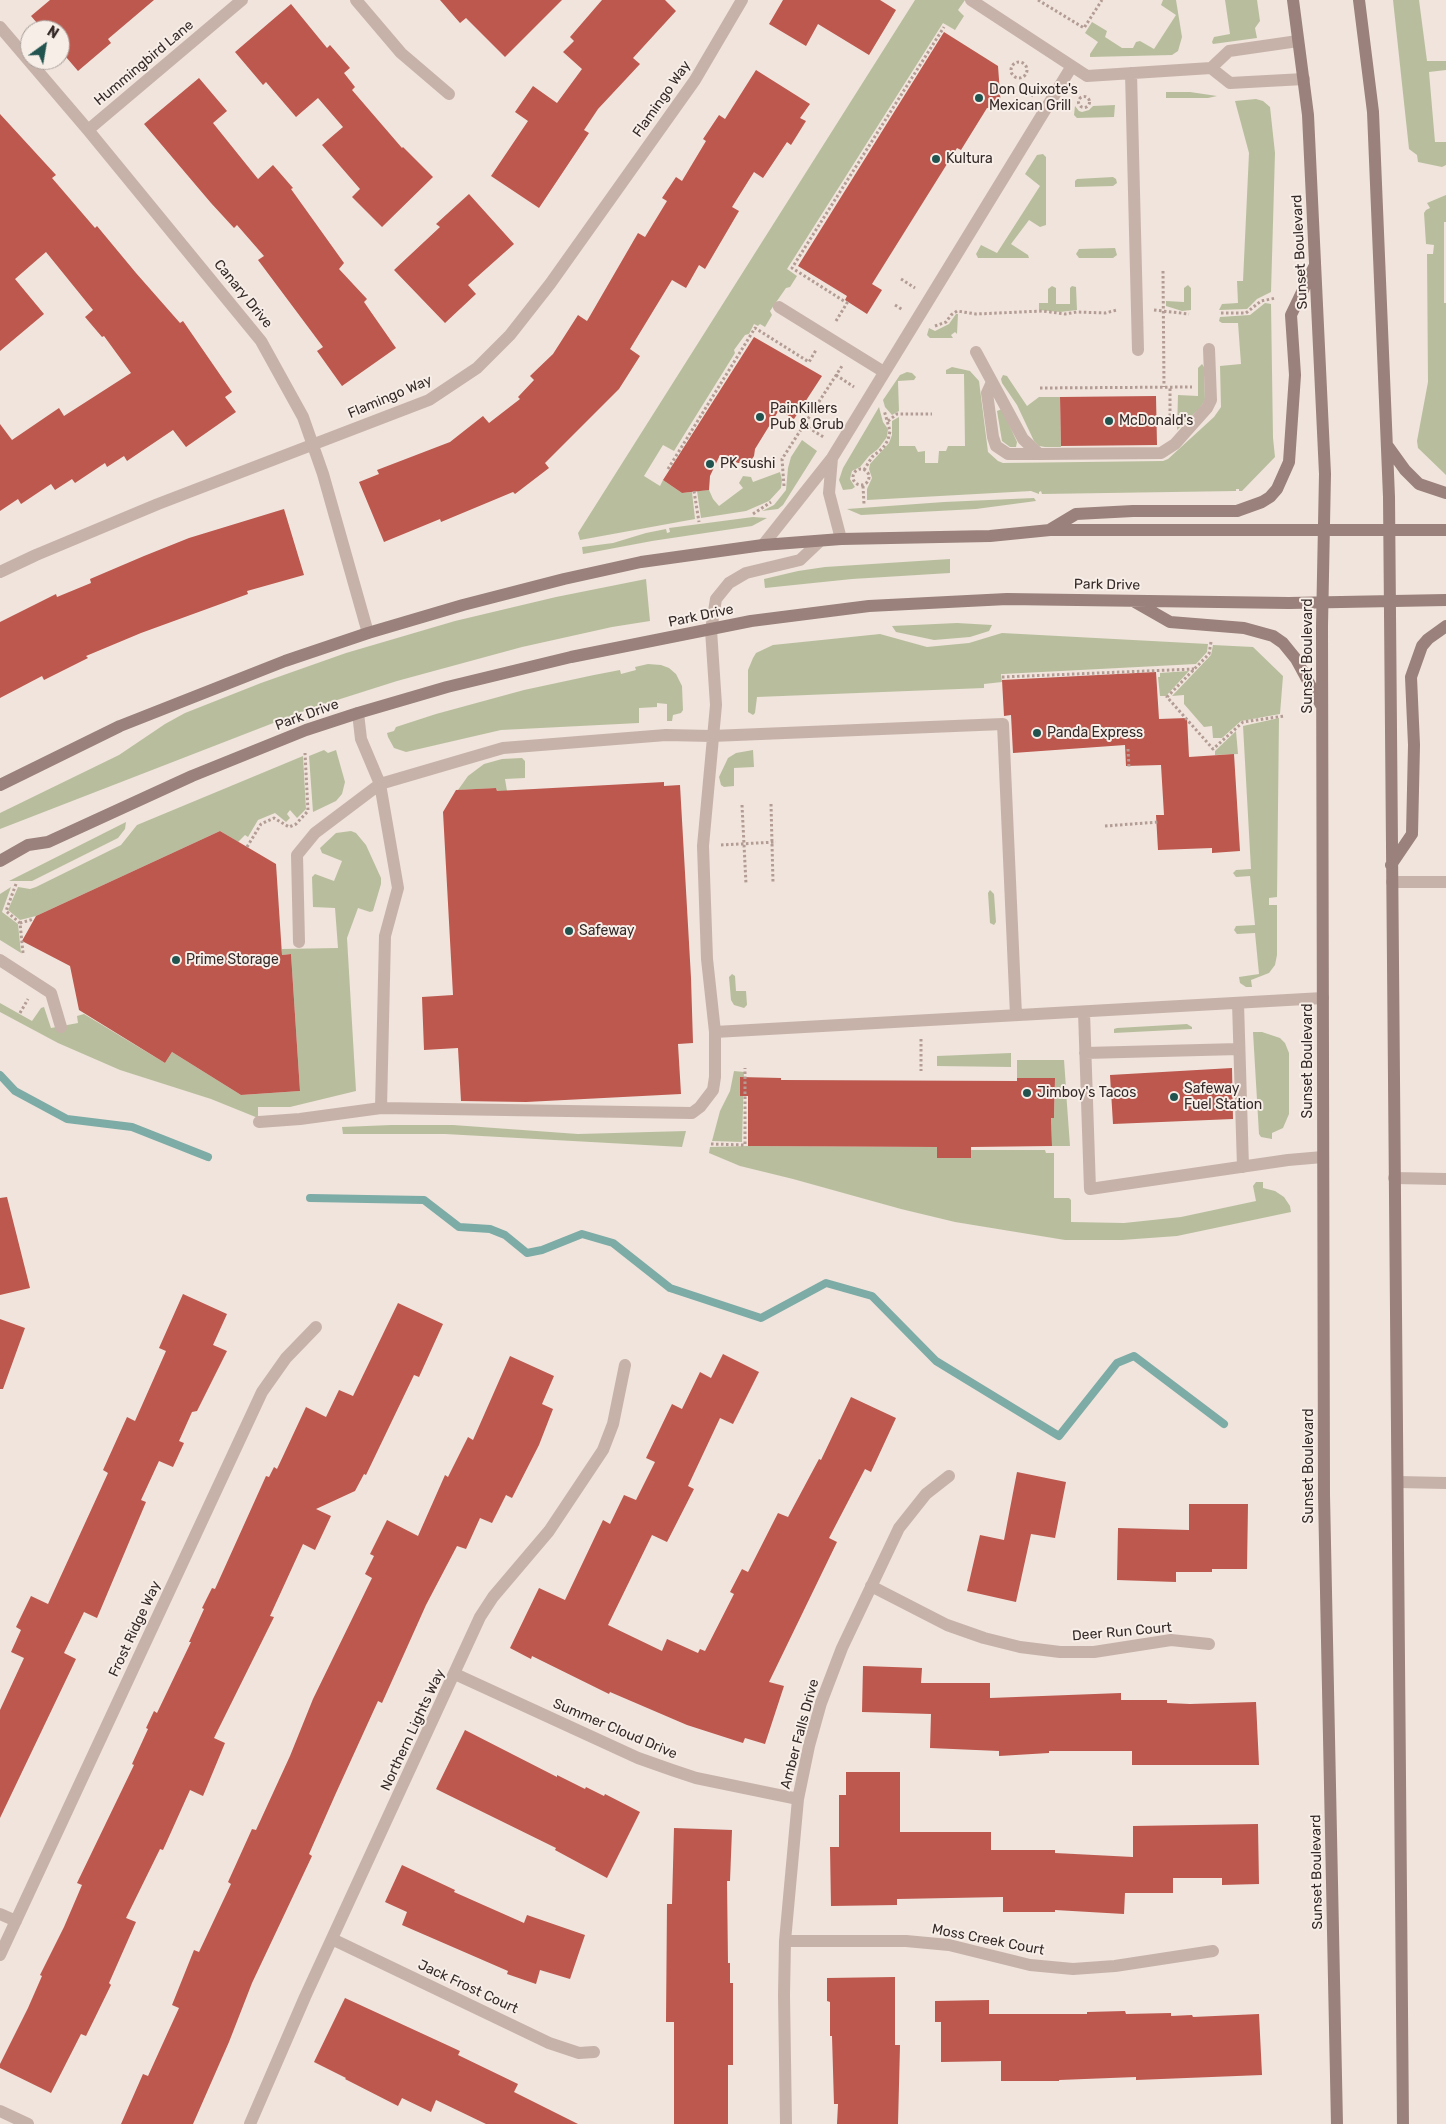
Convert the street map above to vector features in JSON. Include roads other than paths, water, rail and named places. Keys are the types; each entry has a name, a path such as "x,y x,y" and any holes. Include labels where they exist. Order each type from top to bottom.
{"main road":[{"name":"Sunset Boulevard","path":"1293,0 1308,115 1325,474 1322,602 1324,1495 1337,2124"},
{"path":"1359,0 1374,112 1389,530 1403,2124"},
{"path":"1050,530 1076,514 1133,511 1237,511 1270,497 1277,489 1289,462 1295,376 1291,314 1315,265"},
{"path":"1387,445 1405,470 1419,484 1446,493"},
{"path":"0,785 120,726 285,661 368,633 564,578 641,562 763,545 840,539 990,536 1050,530 1446,530"},
{"name":"Park Drive","path":"0,861 28,845 48,842 192,776 306,730 358,713 448,686 571,656 751,621 869,606 1007,598 1322,602 1446,600"},
{"path":"1133,600 1170,622 1244,628 1273,636 1283,643 1296,659 1322,708"},
{"path":"1392,865 1412,834 1414,746 1411,677 1422,646 1428,639 1446,626"}],"street":[{"name":"Hummingbird Lane","path":"88,130 242,0"},
{"path":"356,0 401,53 450,94"},
{"name":"Flamingo Way","path":"0,572 158,504 429,400 477,368 510,335 550,284 695,80 742,0"},
{"path":"971,0 1087,76 1211,68 1229,51 1298,41"},
{"name":"Canary Drive","path":"0,27 88,130 261,341 303,417 313,444 368,633"},
{"path":"763,545 832,458 1072,66"},
{"path":"1211,68 1230,83 1304,79"},
{"path":"1131,73 1138,350"},
{"path":"779,306 884,372"},
{"path":"992,382 987,393 993,437 996,446 1008,454 1161,453 1175,444 1207,408 1211,400 1209,349"},
{"path":"976,352 1023,439 1039,454"},
{"path":"832,458 829,493 840,539"},
{"path":"259,1122 300,1119 381,1108 692,1113 700,1106 713,1090 715,1077 715,1032 708,959 703,846 716,705 711,630 716,598 729,583 746,573 800,560 819,542"},
{"path":"358,713 361,739 380,784 398,888 385,936 381,1108"},
{"path":"299,942 297,855 315,833 380,784 503,748 666,735 712,736 1003,724 1016,1015"},
{"path":"1392,882 1446,882"},
{"path":"0,960 51,993 61,1026"},
{"path":"715,1032 1323,998"},
{"path":"1238,1003 1243,1167"},
{"path":"1084,1012 1090,1189 1323,1157"},
{"path":"1085,1053 1239,1049"},
{"path":"1394,1178 1446,1179"},
{"name":"Frost Ridge Way","path":"0,1955 262,1392 286,1358 316,1327"},
{"name":"Northern Lights Way","path":"250,2124 332,1939 480,1617 493,1597 549,1531 603,1450 613,1424 625,1366"},
{"name":"Amber Falls Drive","path":"786,2124 785,1941 798,1799 809,1746 821,1703 842,1648 899,1528 926,1494 949,1476"},
{"path":"1398,1482 1446,1483"},
{"name":"Deer Run Court","path":"871,1586 947,1625 984,1638 1020,1647 1060,1652 1094,1652 1171,1640 1209,1644"},
{"name":"Summer Cloud Drive","path":"455,1674 638,1758 704,1780 798,1799"},
{"path":"0,1914 16,1921"},
{"name":"Jack Frost Court","path":"332,1939 550,2042 579,2053 594,2052"},
{"name":"Moss Creek Court","path":"785,1941 906,1941 949,1945 1030,1965 1073,1969 1116,1966 1213,1950"},
{"path":"0,2111 28,2124"}],"waterway":[{"path":"0,1075 15,1091 67,1119 132,1127 208,1157"},
{"path":"310,1198 424,1200 459,1227 490,1229 505,1235 527,1253 542,1250 582,1234 613,1243 670,1288 761,1318 826,1283 872,1296 936,1361 1059,1436 1117,1363 1134,1356 1224,1424"}],"place":[{"name":"Don Quixote's Mexican Grill","path":"979,98"},
{"name":"Kultura","path":"936,159"},
{"name":"PainKillers Pub & Grub","path":"760,417"},
{"name":"McDonald's","path":"1109,421"},
{"name":"PK sushi","path":"710,464"},
{"name":"Panda Express","path":"1037,733"},
{"name":"Safeway","path":"569,931"},
{"name":"Prime Storage","path":"176,960"},
{"name":"Jimboy's Tacos","path":"1027,1093"},
{"name":"Safeway Fuel Station","path":"1174,1097"}]}
